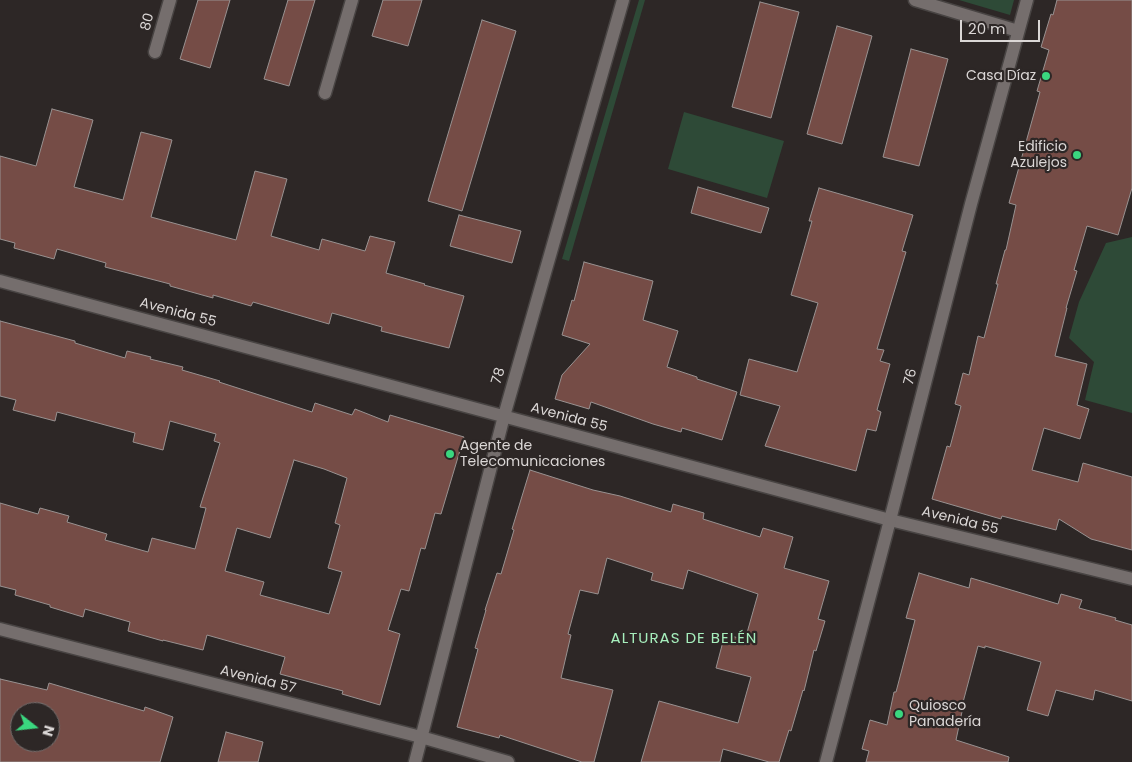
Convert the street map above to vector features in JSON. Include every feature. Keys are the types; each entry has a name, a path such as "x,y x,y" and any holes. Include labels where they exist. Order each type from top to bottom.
{"street":[{"name":"80","path":"155,52 170,0"},
{"path":"325,93 352,0"},
{"name":"78","path":"415,762 504,416 623,0"},
{"path":"915,0 1018,31"},
{"name":"76","path":"826,762 968,214 1027,0"},
{"name":"Avenida 55","path":"0,280 890,520 1132,579"},
{"name":"Avenida 57","path":"0,628 508,762"}],"green space":[{"path":"639,0 645,0 569,261 562,259"},
{"path":"959,0 1014,0 1010,15"},
{"path":"684,112 784,141 767,198 668,169"},
{"path":"1132,237 1132,413 1085,400 1094,362 1069,338 1079,302 1106,243"}],"building":[{"path":"198,0 230,0 210,68 180,59"},
{"path":"288,0 315,0 289,86 264,79"},
{"path":"383,0 422,0 408,46 372,36"},
{"path":"1057,0 1132,0 1132,188 1118,235 1087,226 1074,270 1077,271 1055,356 1087,364 1077,405 1089,409 1080,439 1044,428 1032,470 1078,482 1083,463 1132,477 1132,550 1091,539 1059,519 1056,530 1002,516 1001,519 932,499 947,446 950,447 961,406 955,404 963,373 969,375 978,336 984,338 998,284 996,284 1016,205 1009,203 1040,92 1037,91 1049,50 1041,47"},
{"path":"760,2 799,12 771,118 732,107"},
{"path":"482,20 516,31 462,211 428,201"},
{"path":"837,26 872,36 842,144 807,134"},
{"path":"911,49 948,59 919,166 883,157"},
{"path":"52,109 93,120 74,187 123,200 141,132 172,140 151,217 236,240 255,171 287,179 271,236 319,250 322,239 365,251 370,236 395,242 386,273 464,296 449,348 381,331 382,327 332,313 329,324 253,302 251,306 213,295 213,298 170,286 170,284 105,267 106,263 57,249 54,259 14,248 15,243 0,239 0,156 36,166"},
{"path":"698,187 769,208 761,233 691,213"},
{"path":"819,188 913,215 902,251 906,252 877,349 884,350 880,361 890,364 877,410 881,412 876,431 867,429 856,471 765,446 780,406 740,395 749,359 797,372 818,303 791,295 812,221 809,221"},
{"path":"459,215 521,231 512,263 450,246"},
{"path":"584,262 653,281 643,320 678,331 667,367 737,392 722,440 682,428 681,432 653,424 591,402 589,409 555,399 562,375 590,344 562,335 572,300 574,301"},
{"path":"0,321 75,341 75,343 125,358 127,351 151,357 150,359 183,367 182,370 312,412 315,403 352,415 355,409 388,422 390,415 464,437 441,514 435,513 425,549 421,548 409,591 401,589 388,630 400,634 380,705 342,694 343,691 280,674 285,657 207,635 203,650 163,641 128,631 130,622 85,609 83,617 15,595 16,590 0,586 0,503 38,514 40,508 69,516 67,522 107,534 105,540 148,552 152,538 195,549 206,508 200,507 220,443 214,441 216,434 170,421 163,450 133,442 135,433 57,412 55,421 13,410 16,400 0,396","holes":["294,460 347,478 335,523 340,525 328,568 342,572 329,614 260,595 264,582 225,571 237,528 270,538"]},
{"path":"530,470 671,512 673,504 704,513 703,519 760,537 763,528 793,537 784,568 829,581 818,619 825,621 816,651 814,650 804,691 791,731 789,730 779,762 769,762 723,749 720,762 641,762 659,701 738,723 751,677 716,668 725,634 745,640 758,594 688,570 683,589 651,580 653,573 607,558 598,594 580,590 568,634 571,635 561,678 613,690 594,762 582,762 500,735 499,738 457,727 478,649 475,648 485,610 497,573 501,574"},
{"path":"919,573 969,588 971,578 1058,604 1061,594 1082,600 1079,608 1116,618 1115,620 1132,625 1132,701 1095,690 1093,700 1056,690 1048,716 1027,710 1041,662 985,646 985,648 978,646 962,706 956,740 1009,757 1008,762 866,762 869,751 862,749 870,720 887,725 894,692 896,692 915,620 906,618"},
{"path":"0,679 47,690 49,683 144,711 145,707 173,717 160,762 0,762"},
{"path":"226,732 263,742 258,762 218,762"}],"place":[{"name":"Casa Díaz","path":"1046,76"},
{"name":"Edificio Azulejos","path":"1077,155"},
{"name":"Agente de Telecomunicaciones","path":"450,454"},
{"name":"Quiosco Panadería","path":"899,714"}],"district":[{"name":"ALTURAS DE BELÉN","path":"684,639"}]}
